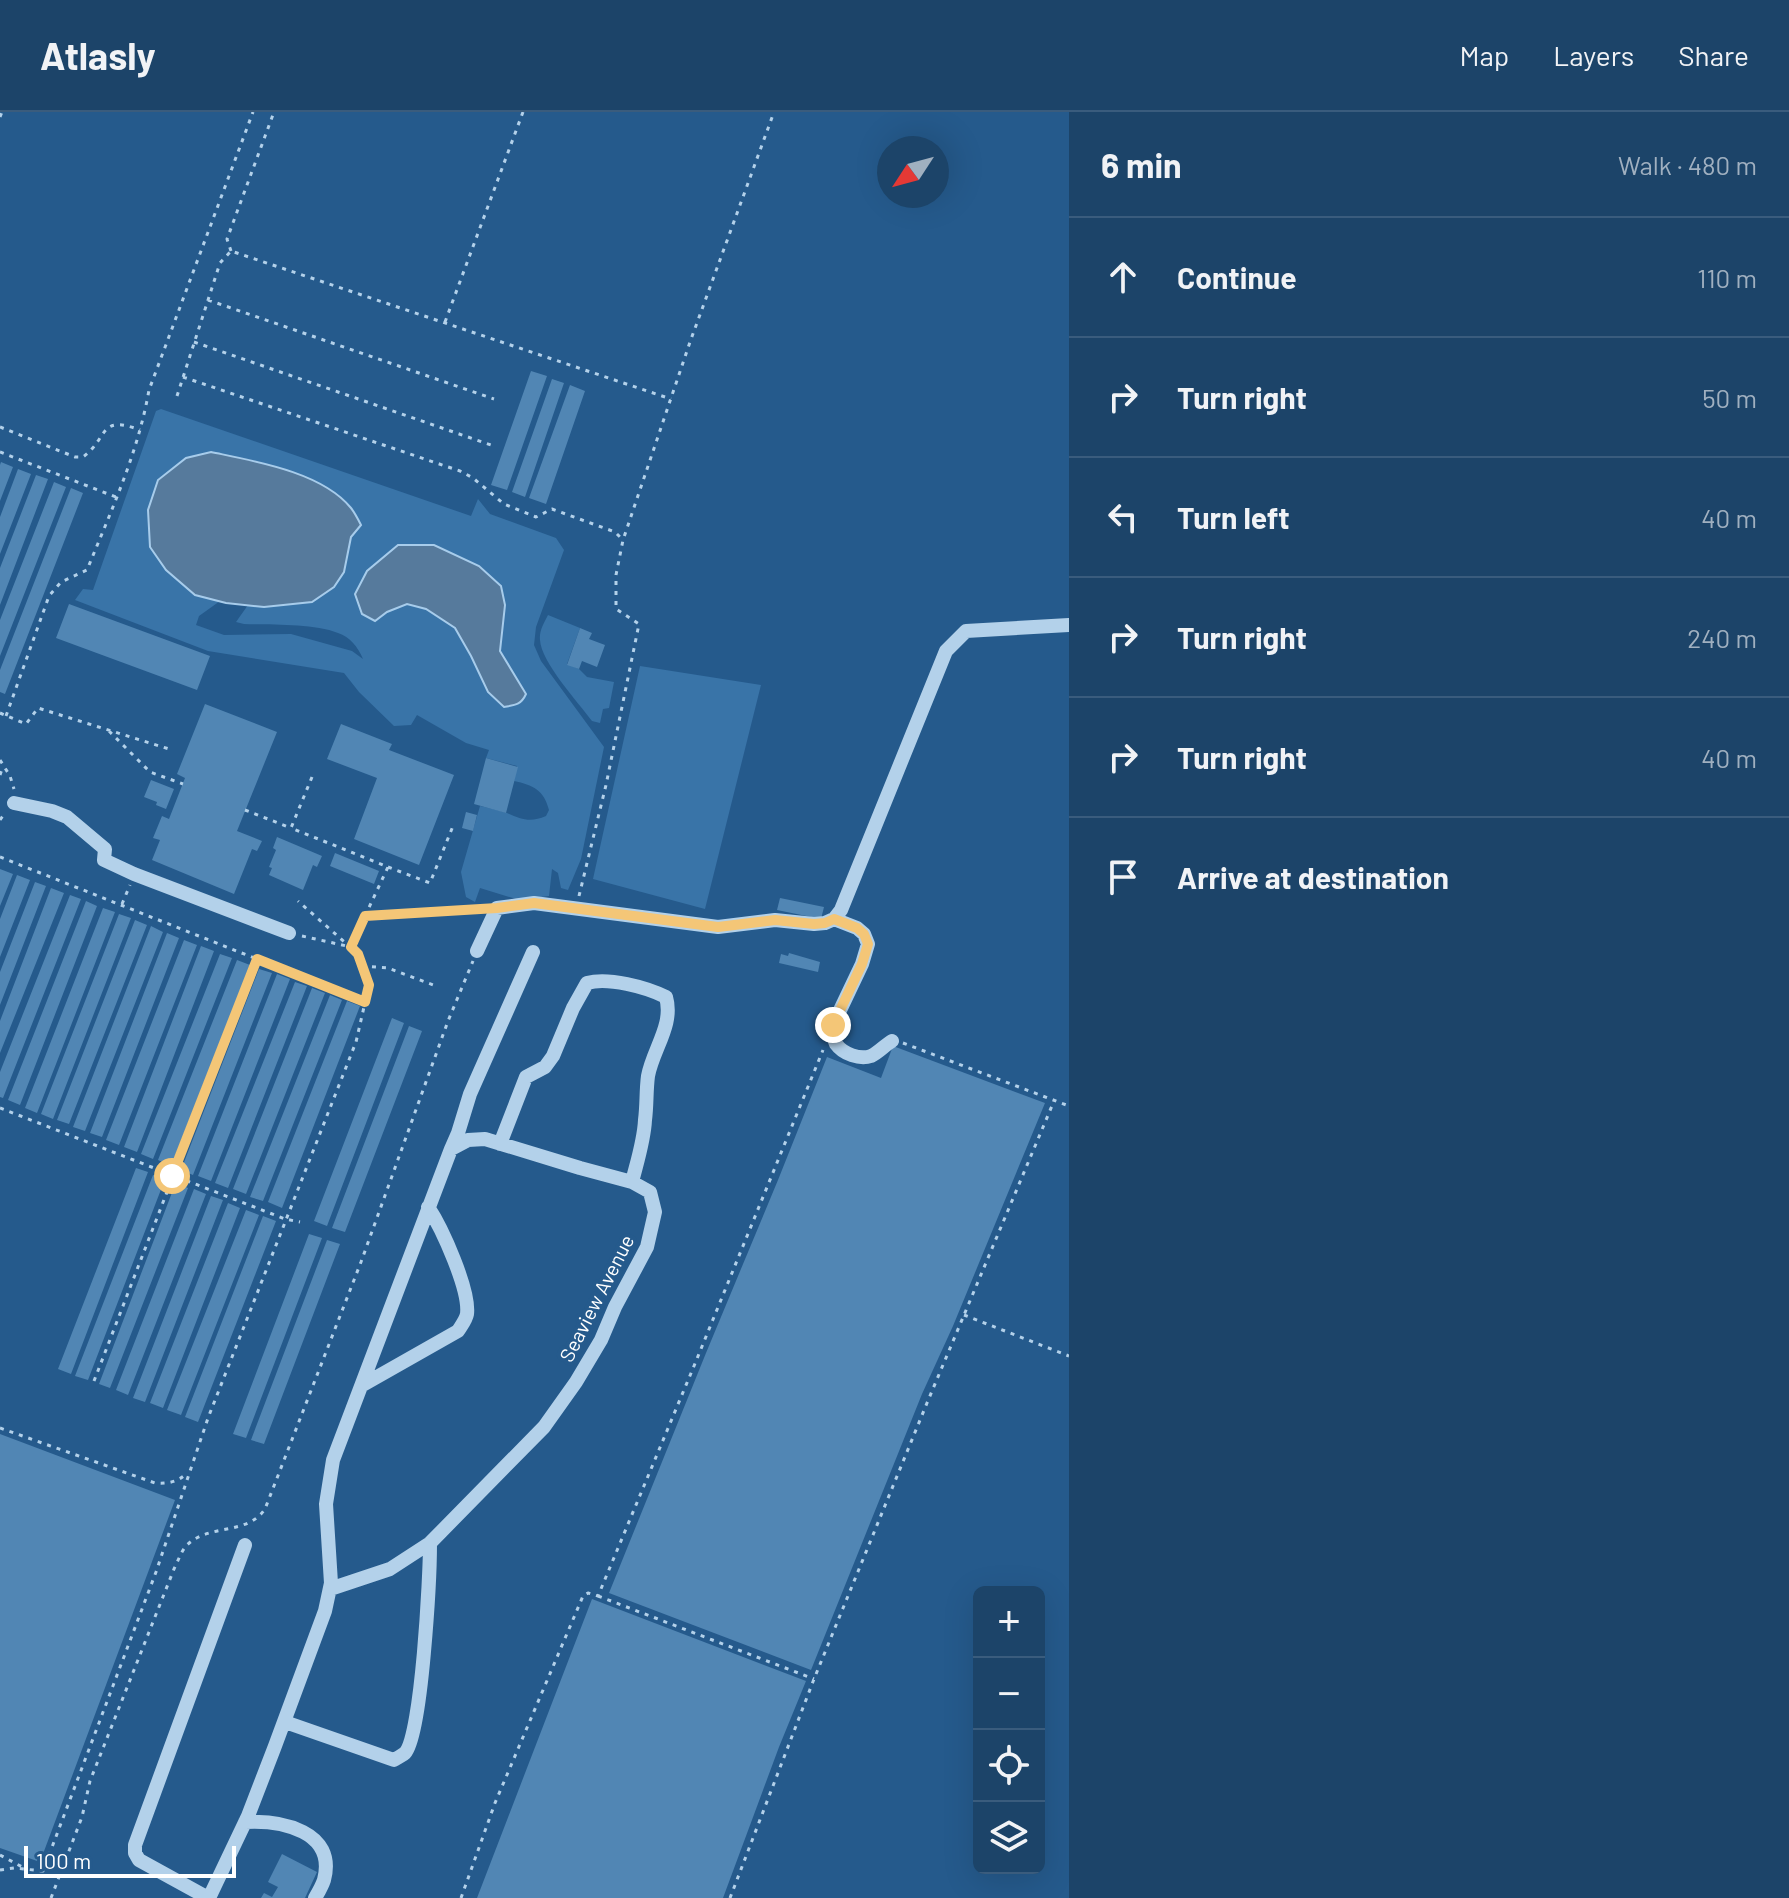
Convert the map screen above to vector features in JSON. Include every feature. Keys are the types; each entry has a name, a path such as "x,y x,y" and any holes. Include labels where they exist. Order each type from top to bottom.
{"street":[{"path":"477,951 497,908 534,903 718,927 775,920 814,924 834,919 841,910 946,651 966,631 1069,625"},
{"path":"14,803 67,817 105,849 104,860 289,933"},
{"path":"834,919 857,928 868,944 862,964 833,1025 836,1043 844,1051 860,1058 869,1057 892,1041"},
{"path":"245,1545 135,1845 139,1860 208,1898 245,1822 325,1611 331,1583 326,1504 333,1460 458,1133 470,1094 533,952"},
{"path":"451,1149 468,1140 485,1139 500,1144 580,1168 632,1182 645,1122 649,1072 669,1009 666,997 653,990 598,979 587,983 553,1056 545,1067 526,1077 500,1144"},
{"name":"Seaview Avenue","path":"330,1589 390,1569 430,1543 544,1427 601,1340 647,1247 655,1212 650,1192 632,1182"},
{"path":"361,1386 458,1331 467,1316 465,1296 451,1255 428,1207"},
{"path":"285,1722 394,1760 406,1753 414,1730 419,1688 430,1543"},
{"path":"245,1822 272,1822 289,1826 310,1835 319,1843 325,1866 324,1880 315,1898"}],"path":[{"path":"6,716 49,596 61,582 87,570 117,498 140,430 149,390 253,112"},
{"path":"231,251 227,239 274,112"},
{"path":"445,323 523,112"},
{"path":"576,908 606,785 639,624 616,609 616,575 623,540 690,342 774,112"},
{"path":"177,396 220,263 231,251"},
{"path":"231,251 671,399"},
{"path":"208,300 494,399"},
{"path":"194,342 491,445"},
{"path":"183,377 460,471 504,504 536,517 552,509 615,532 623,540"},
{"path":"0,427 75,457 83,457 94,448 105,430 112,425 118,423 140,430"},
{"path":"0,452 117,498"},
{"path":"0,713 26,724 38,708 169,749"},
{"path":"109,730 150,772 183,784"},
{"path":"0,775 3,766"},
{"path":"291,828 312,777"},
{"path":"245,810 430,883 453,826"},
{"path":"0,857 365,1002"},
{"path":"351,947 388,867"},
{"path":"122,905 134,874"},
{"path":"0,1870 43,1871 156,1572 208,1418 356,1042 369,985 358,954 298,901"},
{"path":"365,916 497,908"},
{"path":"289,933 351,947"},
{"path":"51,1898 82,1817 90,1781 184,1548 201,1535 246,1524 259,1517 265,1509 477,951"},
{"path":"94,1381 257,959"},
{"path":"362,966 388,968 436,986"},
{"path":"892,1041 1069,1106"},
{"path":"598,1596 824,1047"},
{"path":"730,1898 814,1679 1054,1101"},
{"path":"0,1108 285,1219 300,1222"},
{"path":"964,1315 1069,1356"},
{"path":"0,1428 155,1483 176,1481 190,1471"},
{"path":"461,1898 495,1803 583,1596 588,1593 598,1596 814,1679"},
{"path":"0,1855 27,1870"}],"shaded area":[{"path":"161,409 471,516 478,499 490,514 556,538 564,550 536,627 534,645 541,661 604,747 581,859 568,890 561,888 558,873 552,869 549,896 519,900 480,888 475,902 466,897 461,872 480,806 530,820 546,816 549,810 537,790 514,781 517,766 486,758 489,750 466,743 417,715 411,725 394,726 344,673 208,651 75,600 83,589 93,590 156,411","holes":["211,452 260,462 303,476 337,495 361,525 351,537 344,572 264,607 248,605 236,622 328,630 350,640 363,659 352,651 291,634 224,635 196,625 199,616 220,601 158,481 186,459","479,566 505,605 500,651 526,693 471,656 455,628 425,609 407,604 387,612"]},
{"path":"211,452 267,464 305,477 323,485 351,508 361,525 351,537 344,572 334,587 312,602 264,607 226,603 195,595 166,570 150,547 148,510 158,480 186,458"},
{"path":"398,545 434,545 479,566 501,586 505,605 500,651 526,694 520,702 504,707 488,692 455,628 426,609 407,604 375,621 362,614 355,594 367,571"},
{"path":"548,615 580,628 567,664 587,677 614,682 609,708 603,709 600,723 592,721 561,682 542,649 540,637"},
{"path":"640,666 761,685 705,909 593,879"}],"building":[{"path":"531,371 547,376 507,490 491,485"},
{"path":"552,379 564,383 525,497 512,492"},
{"path":"570,385 585,391 546,504 529,498"},
{"path":"1,462 13,467 0,501 0,465"},
{"path":"18,469 31,474 0,554 0,517"},
{"path":"36,475 48,479 0,605 0,568"},
{"path":"54,482 66,487 0,656 0,620"},
{"path":"71,488 83,493 5,694 0,692 0,670"},
{"path":"69,604 210,656 197,690 56,638"},
{"path":"580,628 592,633 589,639 605,645 597,667 582,661 579,669 567,665"},
{"path":"205,704 277,732 237,831 262,841 257,851 252,849 234,894 152,860 160,840 153,838 162,816 169,819 185,778 177,774"},
{"path":"341,724 392,744 389,750 454,775 419,865 354,839 377,778 327,759"},
{"path":"486,758 518,767 506,813 474,804"},
{"path":"151,780 174,789 166,809 144,797"},
{"path":"466,812 477,815 473,831 462,828"},
{"path":"277,837 322,856 317,867 313,865 303,890 269,875"},
{"path":"335,853 379,871 374,884 330,866"},
{"path":"0,869 13,874 0,906"},
{"path":"17,875 30,880 0,957 0,919"},
{"path":"35,882 46,886 0,1005 0,972"},
{"path":"51,888 64,893 0,1053 0,1021"},
{"path":"70,895 81,899 3,1098 0,1097 0,1072"},
{"path":"780,898 824,907 821,919 777,910"},
{"path":"86,901 97,906 20,1105 8,1100"},
{"path":"103,908 115,912 37,1113 25,1108"},
{"path":"119,914 131,918 53,1119 41,1114"},
{"path":"135,920 147,925 69,1124 57,1120"},
{"path":"151,926 163,932 85,1131 73,1127"},
{"path":"167,933 179,938 102,1137 90,1133"},
{"path":"184,940 197,945 119,1145 106,1140"},
{"path":"201,946 214,951 137,1152 124,1147"},
{"path":"789,953 820,962 818,972 779,963 781,954 788,956"},
{"path":"220,954 232,958 153,1159 141,1154"},
{"path":"237,960 250,965 171,1166 158,1160"},
{"path":"259,969 272,973 193,1175 181,1170"},
{"path":"277,974 290,979 211,1181 198,1176"},
{"path":"295,982 307,986 228,1188 215,1183"},
{"path":"312,988 325,993 246,1194 233,1189"},
{"path":"330,995 342,1000 263,1201 250,1197"},
{"path":"347,1001 360,1006 282,1208 268,1202"},
{"path":"392,1018 404,1023 327,1226 314,1221"},
{"path":"409,1026 422,1031 345,1232 332,1228"},
{"path":"893,1046 1045,1103 922,1394 811,1670 609,1593 827,1057 881,1078"},
{"path":"136,1168 148,1172 71,1374 58,1369"},
{"path":"153,1175 165,1179 88,1380 75,1376"},
{"path":"176,1182 188,1188 110,1388 99,1384"},
{"path":"194,1189 206,1194 128,1395 116,1390"},
{"path":"211,1196 223,1200 145,1402 133,1398"},
{"path":"228,1203 240,1208 163,1408 150,1403"},
{"path":"246,1210 259,1215 181,1415 167,1410"},
{"path":"263,1216 276,1221 198,1422 185,1417"},
{"path":"309,1234 322,1238 246,1438 233,1434"},
{"path":"327,1240 340,1244 264,1444 251,1440"},
{"path":"0,1434 175,1500 40,1862 0,1848"},
{"path":"592,1599 806,1681 723,1898 477,1898"},
{"path":"282,1854 317,1872 305,1898 261,1898 264,1893 272,1897 278,1887 268,1882"}],"route":[{"path":"172,1176 257,959 365,1002 369,985 358,954 351,947 365,916 534,903 718,927 775,920 814,924 834,919 857,928 868,944 862,964 833,1025"}]}
